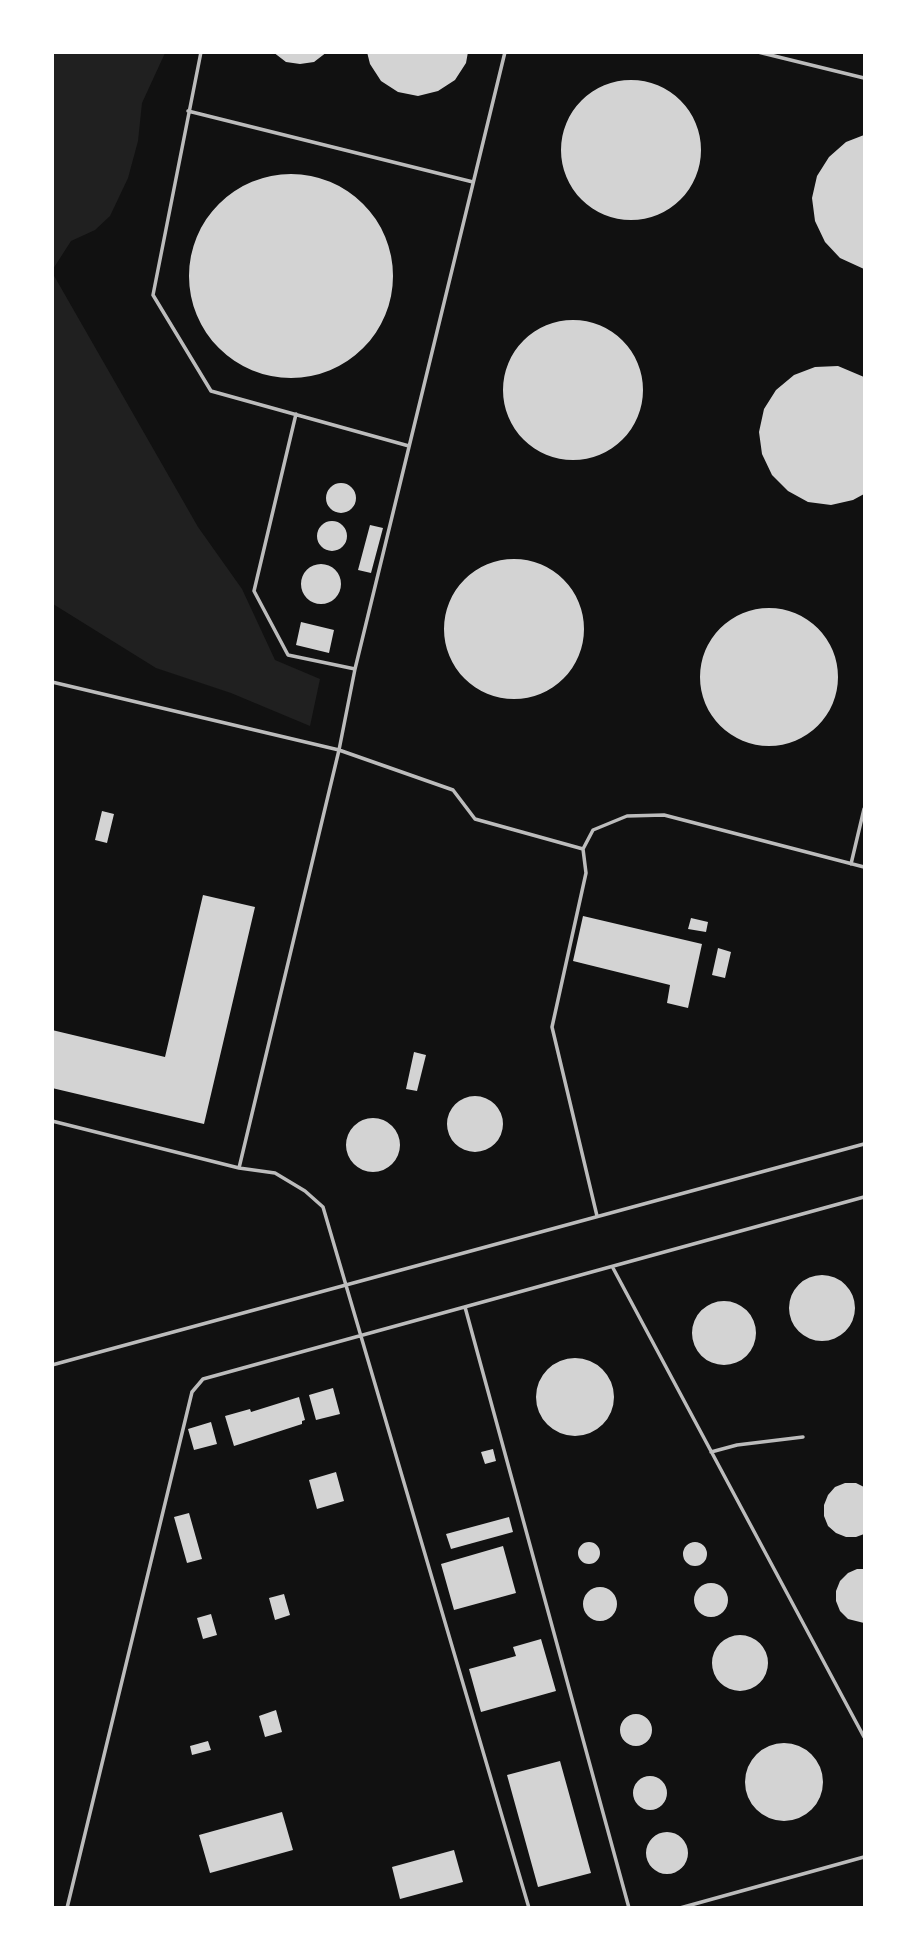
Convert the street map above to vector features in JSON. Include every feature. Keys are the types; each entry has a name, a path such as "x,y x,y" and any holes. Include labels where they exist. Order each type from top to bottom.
{"lane":[{"path":"201,52 153,296 211,391 409,446"},
{"path":"239,1168 339,750 355,669 505,52"},
{"path":"758,52 864,78"},
{"path":"188,111 473,181"},
{"path":"296,414 254,591 288,655 355,669"},
{"path":"52,682 339,750 453,790 475,819 583,849"},
{"path":"851,864 864,809"},
{"path":"597,1216 552,1027 586,873 583,849 593,830 627,816 664,815 864,867"},
{"path":"52,1121 239,1168 275,1173 305,1191 323,1207 359,1337 529,1908"},
{"path":"52,1365 864,1144"},
{"path":"67,1908 192,1392 203,1379 864,1197"},
{"path":"613,1268 864,1737"},
{"path":"465,1307 629,1908"},
{"path":"711,1452 737,1445 803,1437"},
{"path":"680,1908 864,1857"}],"shaded area":[{"path":"53,52 165,53 142,103 138,141 128,178 110,216 95,230 71,241 53,269"},
{"path":"53,274 198,527 242,589 275,660 320,679 310,726 231,693 156,668 53,604"}],"building":[{"path":"273,52 327,52 314,62 300,64 286,62"},
{"path":"367,52 468,52 466,63 455,80 438,91 418,96 398,92 381,81 370,64"},
{"path":"631,80 658,85 681,100 696,123 701,150 696,177 681,200 658,215 631,220 604,215 581,200 566,177 561,150 566,123 581,100 604,85"},
{"path":"864,135 864,269 840,258 825,242 815,221 812,198 817,176 829,157 846,142"},
{"path":"291,174 330,182 348,191 363,204 376,219 385,237 393,276 385,315 376,333 363,348 348,361 330,370 291,378 252,370 234,361 219,348 206,333 197,315 189,276 197,237 206,219 219,204 234,191 252,182"},
{"path":"573,320 600,325 623,340 638,363 643,390 638,417 623,440 600,455 573,460 546,455 523,440 508,417 503,390 508,363 523,340 546,325"},
{"path":"838,366 864,377 864,494 853,500 831,505 808,502 788,491 772,475 762,454 759,432 764,409 776,390 794,375 815,367"},
{"path":"341,483 352,487 356,498 352,509 341,513 330,509 326,498 330,487"},
{"path":"332,521 343,525 347,536 343,547 332,551 321,547 317,536 321,525"},
{"path":"370,525 383,528 371,573 358,570"},
{"path":"514,559 541,564 564,579 579,602 584,629 579,656 564,679 541,694 514,699 487,694 464,679 449,656 444,629 449,602 464,579 487,564"},
{"path":"321,564 335,570 341,584 335,598 321,604 307,598 301,584 307,570"},
{"path":"769,608 795,613 818,628 833,651 838,677 833,703 818,726 795,741 769,746 743,741 720,726 705,703 700,677 705,651 720,628 743,613"},
{"path":"301,622 334,630 329,653 296,645"},
{"path":"102,811 114,814 107,843 95,840"},
{"path":"203,895 255,907 204,1124 52,1088 52,1030 165,1057"},
{"path":"583,916 702,944 688,1008 667,1003 670,985 573,961"},
{"path":"691,918 708,922 706,932 688,929"},
{"path":"718,948 731,952 725,978 712,975"},
{"path":"414,1052 426,1055 417,1091 406,1089"},
{"path":"475,1096 486,1098 495,1104 501,1113 501,1135 495,1144 486,1150 475,1152 464,1150 455,1144 449,1135 447,1124 449,1113 455,1104 464,1098"},
{"path":"373,1118 392,1126 400,1145 392,1164 373,1172 354,1164 346,1145 354,1126"},
{"path":"822,1275 835,1278 845,1285 852,1295 855,1308 852,1321 845,1331 835,1338 822,1341 809,1338 799,1331 792,1321 789,1308 792,1295 799,1285 809,1278"},
{"path":"718,1301 730,1301 747,1310 754,1321 754,1345 747,1356 730,1365 718,1365 706,1360 697,1351 692,1339 692,1327 697,1315 706,1306"},
{"path":"575,1358 590,1361 603,1369 611,1382 614,1397 611,1412 603,1425 590,1433 575,1436 560,1433 547,1425 539,1412 536,1397 539,1382 547,1369 560,1361"},
{"path":"333,1388 340,1414 316,1420 309,1395"},
{"path":"299,1397 305,1420 302,1424 234,1446 225,1416 250,1409 251,1412"},
{"path":"211,1422 217,1444 194,1450 188,1429"},
{"path":"493,1449 496,1461 485,1464 481,1452"},
{"path":"336,1472 344,1501 317,1509 309,1480"},
{"path":"856,1483 864,1487 864,1534 856,1537 836,1533 828,1526 824,1516 828,1495 835,1487"},
{"path":"189,1513 202,1559 187,1563 174,1517"},
{"path":"509,1517 513,1532 451,1549 446,1534"},
{"path":"589,1542 597,1545 600,1553 597,1561 589,1564 581,1561 578,1553 581,1545"},
{"path":"695,1542 704,1545 707,1554 704,1563 695,1566 686,1563 683,1554 686,1545"},
{"path":"503,1546 516,1593 454,1610 441,1564"},
{"path":"857,1569 864,1569 864,1623 848,1619 840,1611 836,1601 840,1581"},
{"path":"711,1583 723,1588 728,1600 723,1612 711,1617 699,1612 694,1600 699,1588"},
{"path":"600,1587 612,1592 617,1604 612,1616 600,1621 588,1616 583,1604 588,1592"},
{"path":"284,1594 290,1615 275,1620 269,1598"},
{"path":"211,1614 217,1635 203,1639 197,1618"},
{"path":"740,1635 751,1637 760,1643 766,1652 766,1674 760,1683 751,1689 740,1691 729,1689 720,1683 714,1674 712,1663 714,1652 720,1643 729,1637"},
{"path":"541,1639 556,1691 481,1712 469,1669 516,1656 513,1647"},
{"path":"276,1710 282,1732 265,1737 259,1716"},
{"path":"636,1714 647,1719 652,1730 647,1741 636,1746 625,1741 620,1730 625,1719"},
{"path":"208,1741 211,1750 192,1755 190,1746"},
{"path":"776,1743 792,1743 806,1749 817,1760 823,1774 823,1790 817,1804 806,1815 792,1821 776,1821 762,1815 751,1804 745,1790 745,1774 751,1760 762,1749"},
{"path":"560,1761 591,1873 538,1887 507,1775"},
{"path":"650,1776 662,1781 667,1793 662,1805 650,1810 638,1805 633,1793 638,1781"},
{"path":"282,1812 293,1850 210,1873 199,1835"},
{"path":"667,1832 682,1838 688,1853 682,1868 667,1874 652,1868 646,1853 652,1838"},
{"path":"454,1850 463,1882 400,1899 392,1867"}]}
